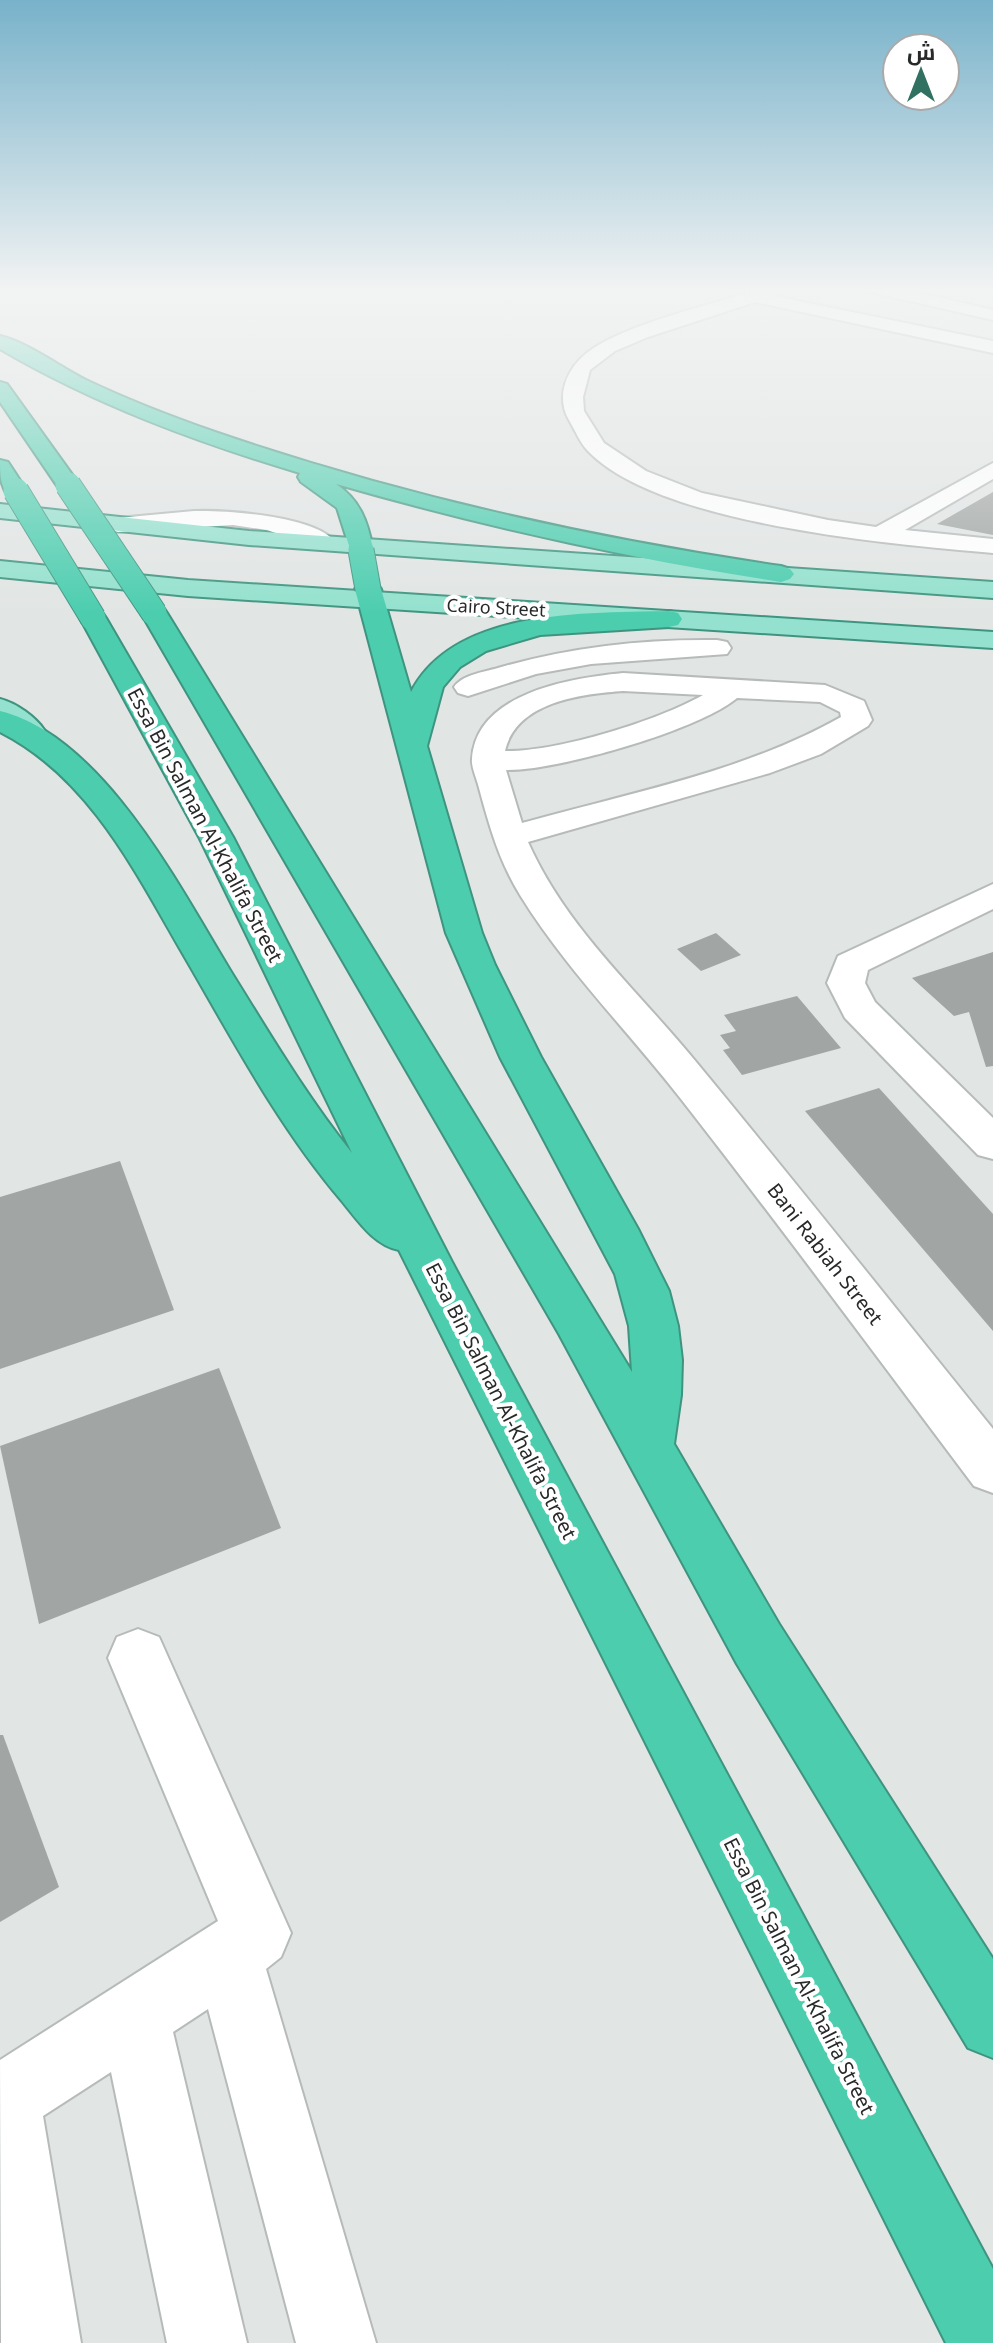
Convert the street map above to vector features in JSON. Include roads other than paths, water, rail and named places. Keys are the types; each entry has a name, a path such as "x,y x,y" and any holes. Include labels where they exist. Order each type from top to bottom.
{"highway":[{"path":"7,397 154,613 576,1320 758,1644 993,2023"},
{"path":"109,397 279,460 518,526 644,553 781,574"},
{"path":"279,460 341,498 356,518 370,595 460,922 509,1039 625,1248 649,1307 658,1373 647,1446"},
{"name":"Essa Bin Salman Al-Khalifa Street","path":"0,467 93,618 216,837 430,1266 989,2343"},
{"path":"414,749 429,685 450,661 484,643 527,630 575,623 669,619"},
{"path":"15,726 63,759 119,821 307,1125 362,1194 430,1266"}],"main road":[{"path":"0,511 360,548 993,590"},
{"name":"Cairo Street","path":"0,533 270,558 993,602"},
{"name":"Cairo Street","path":"0,557 126,570 544,601 993,627"},
{"name":"Cairo Street","path":"0,569 103,581 370,595 993,640"},
{"path":"0,708 15,726"}],"street":[{"path":"573,397 581,428 600,450 634,472 693,497 792,523 993,546"},
{"path":"879,535 993,470"},
{"path":"936,503 965,511"},
{"path":"450,661 480,682 585,655 650,648 717,648"},
{"path":"585,655 605,683"},
{"path":"509,837 772,761 832,736 857,720 854,707 837,697 641,682 605,683 567,690 520,709 498,728 488,749 487,760 523,762 558,756 702,708 730,689"},
{"name":"Bani Rabiah Street","path":"487,760 523,874 548,911 656,1040 993,1469"},
{"path":"993,895 851,964 846,983 859,1009 993,1144"},
{"path":"138,1658 242,1944 336,2343"},
{"path":"41,2343 2,2100 242,1944"},
{"path":"134,2016 207,2343"}]}
